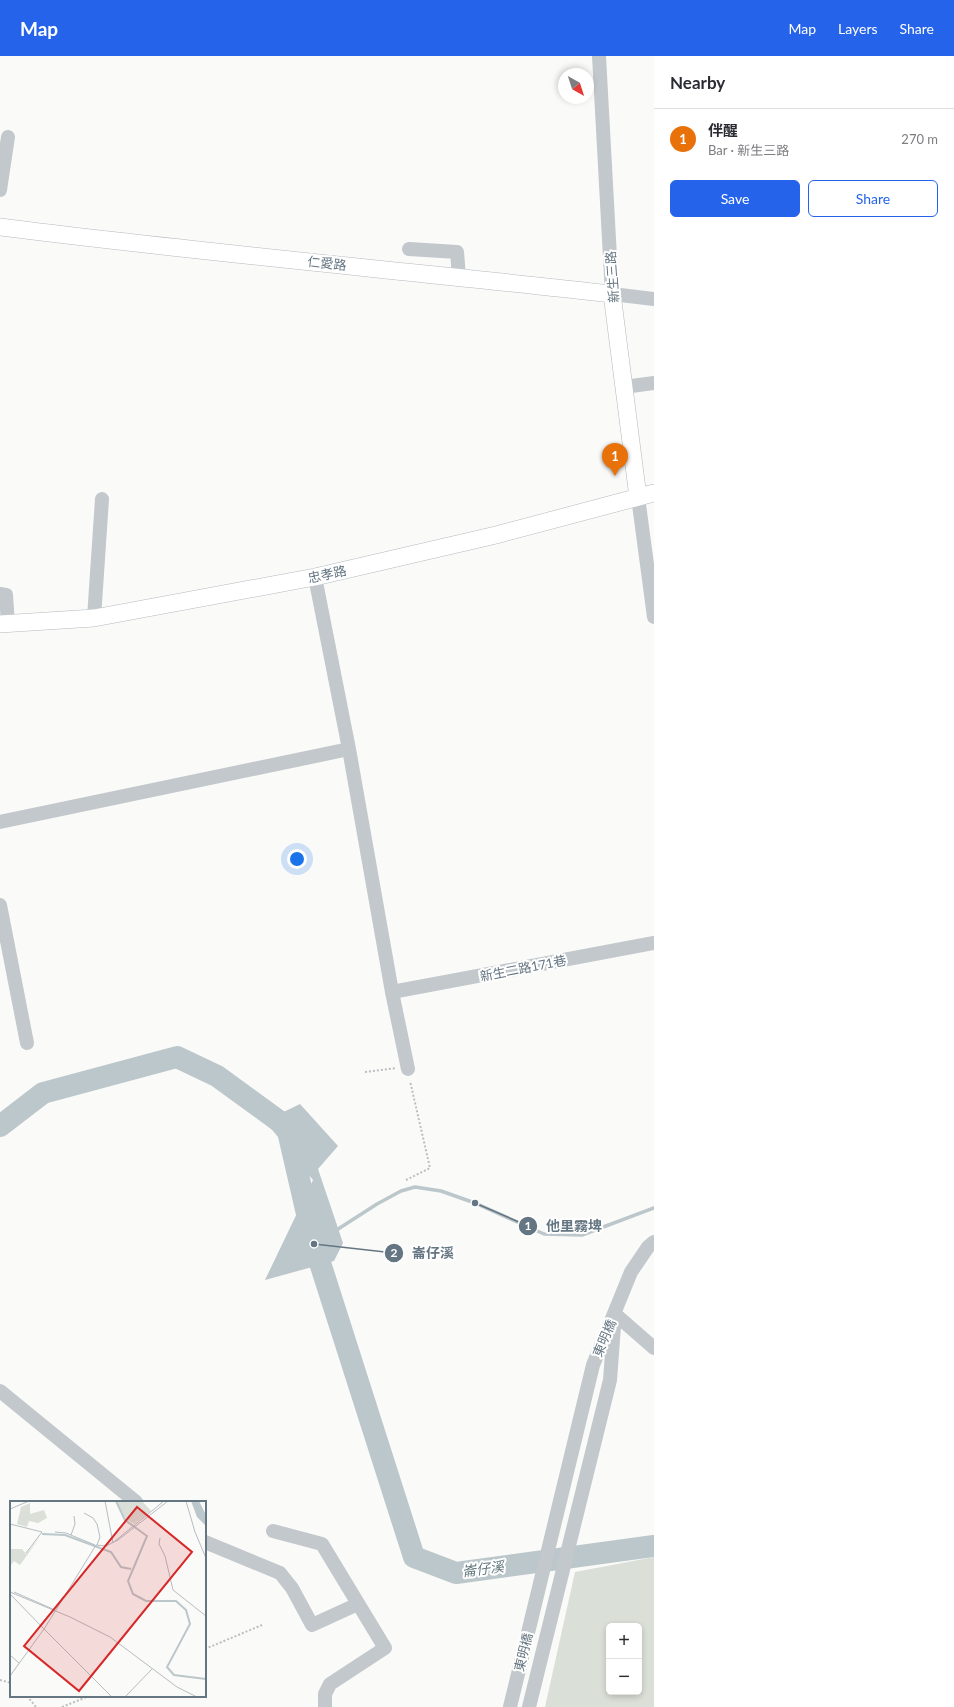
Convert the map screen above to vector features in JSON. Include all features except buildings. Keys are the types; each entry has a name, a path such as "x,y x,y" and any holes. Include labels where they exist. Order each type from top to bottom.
{"main road":[{"name":"仁愛路","path":"0,227 83,238 612,294"},
{"name":"新生三路","path":"612,294 624,386 650,493"},
{"name":"忠孝路","path":"4,624 94,618 315,577 496,535 650,493"}],"street":[{"name":"新生三路","path":"599,56 612,294"},
{"path":"0,190 8,137"},
{"path":"410,249 457,252 459,277"},
{"name":"仁愛路","path":"612,294 654,299"},
{"path":"624,386 654,383"},
{"path":"650,493 654,617"},
{"path":"94,618 102,499"},
{"path":"315,577 349,749 392,992 408,1069"},
{"path":"0,594 6,595 4,624"},
{"path":"0,822 349,749"},
{"path":"0,905 27,1043"},
{"name":"新生二路171巷","path":"392,992 654,943"},
{"path":"654,1242 648,1247 631,1272 615,1314 654,1348"},
{"name":"東明橋","path":"510,1707 593,1365 615,1314"},
{"name":"東明橋","path":"530,1707 610,1380 615,1314"},
{"path":"0,1391 135,1501"},
{"path":"273,1531 322,1544 385,1648 330,1684 325,1694 324,1707"},
{"path":"206,1542 280,1573 292,1588 312,1625 358,1604"}],"path":[{"path":"366,1072 390,1068 408,1069 430,1168 406,1180"},
{"path":"206,1649 262,1625"},
{"path":"0,1680 10,1683"},
{"path":"28,1697 36,1707"},
{"path":"62,1707 87,1697"}],"shaded area":[{"path":"300,1104 338,1146 318,1169 343,1243 334,1261 265,1280 313,1180 265,1121"},
{"path":"654,1557 654,1707 545,1707 575,1572"}],"waterway":[{"name":"崙仔溪","path":"0,1126 43,1093 177,1057 217,1076 287,1127 314,1244 414,1557 456,1573 654,1546"},
{"path":"335,1231 377,1204 401,1191 415,1187 441,1191 475,1203 544,1234 582,1235 654,1208"}],"place":[{"name":"伴醒","path":"615,476"},
{"name":"他里霧埤","path":"475,1203"},
{"name":"崙仔溪","path":"314,1244"}]}
